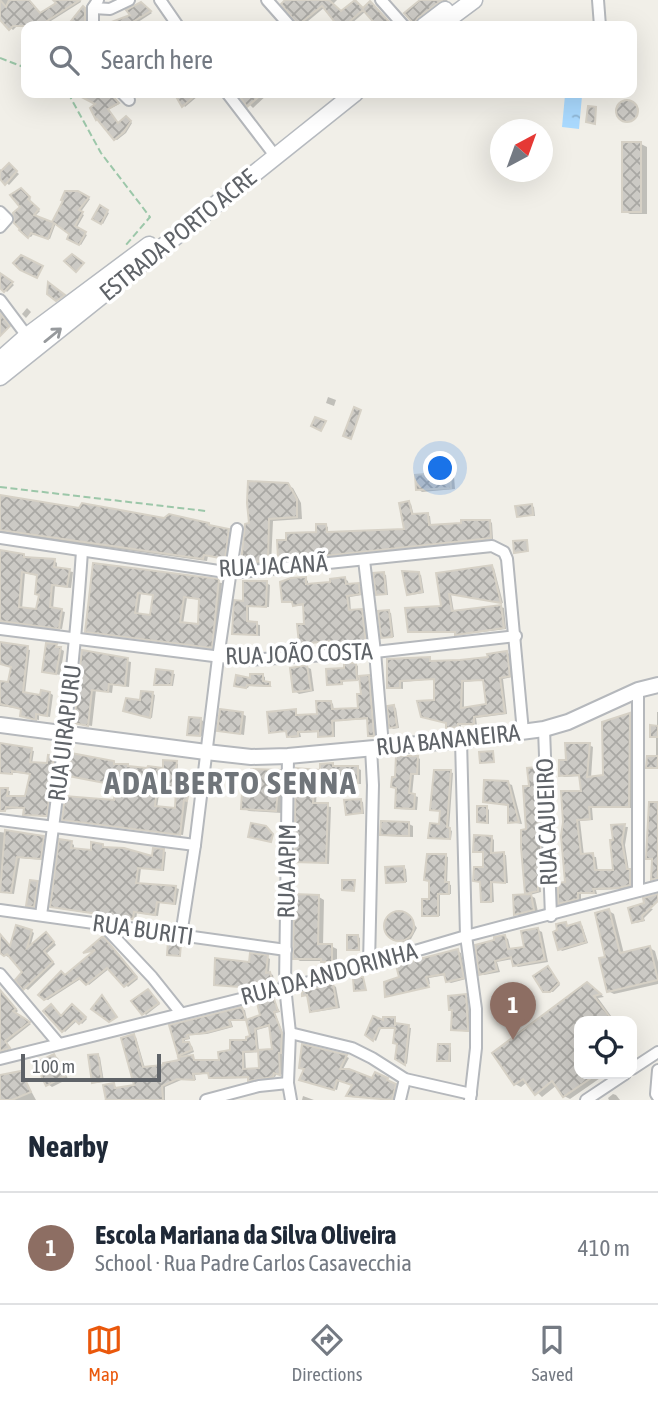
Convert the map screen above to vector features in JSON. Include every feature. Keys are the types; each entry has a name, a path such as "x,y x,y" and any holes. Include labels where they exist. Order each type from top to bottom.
{"main road":[{"path":"431,21 458,0"},
{"path":"446,21 474,0"},
{"name":"ESTRADA PORTO ACRE","path":"0,377 272,153 333,98"},
{"name":"ESTRADA PORTO ACRE","path":"0,360 27,336 348,98"}],"street":[{"path":"95,4 110,9 129,0"},
{"path":"160,0 175,21"},
{"path":"267,0 286,21"},
{"path":"381,0 400,21"},
{"path":"598,0 600,21"},
{"path":"231,98 272,153"},
{"path":"0,300 27,336"},
{"path":"181,935 237,529"},
{"name":"RUA JACANÃ","path":"0,538 232,573 492,546 504,552 507,559 516,636"},
{"name":"RUA UIRAPURU","path":"41,915 66,734 82,551"},
{"path":"364,561 375,652 377,747 373,785 369,964"},
{"name":"RUA JOÃO COSTA","path":"0,629 245,660 375,652 516,636"},
{"path":"516,636 523,732"},
{"name":"RUA BANANEIRA","path":"0,725 251,757 288,756 461,740 544,729 568,722 638,690 658,685"},
{"path":"638,690 638,891"},
{"name":"RUA CAJUEIRO","path":"544,729 551,916"},
{"path":"290,1033 352,1048 405,1079 471,1097 476,1048 476,1009 466,936 461,740"},
{"name":"RUA JAPIM","path":"288,756 285,986 290,1033 288,1083 291,1100"},
{"path":"0,820 195,845"},
{"name":"RUA DA ANDORINHA","path":"0,1059 313,981 466,936 658,886"},
{"name":"RUA BURITI","path":"0,910 286,950"},
{"path":"103,925 152,977 180,1012"},
{"path":"0,974 58,1043"},
{"path":"637,1066 658,1052"},
{"path":"658,1070 658,1097"},
{"path":"400,1100 405,1079"},
{"path":"586,1100 618,1079"},
{"path":"206,1100 259,1086 288,1083"}],"path":[{"path":"0,58 21,66"},
{"path":"71,98 101,153 150,217 118,253"},
{"path":"0,488 206,511"}],"water":[{"path":"565,98 582,98 579,129 562,127"}],"building":[{"path":"0,0 6,7 9,0 29,0 40,13 56,3 53,0 80,0 47,21 21,21 21,26 13,26 9,30 0,20"},
{"path":"285,0 329,0 341,11 355,0 363,8 370,1 388,21 373,21 363,10 350,21 334,21 322,6 303,21 295,21 281,4"},
{"path":"420,0 442,0 416,21 411,21 404,13"},
{"path":"141,2 151,11 134,21 114,21 130,15 126,10"},
{"path":"83,6 85,21 71,21"},
{"path":"84,98 114,98 119,103 108,109 118,123 126,116 131,121 124,132 114,140 96,120 90,108 95,104"},
{"path":"177,98 192,98 182,107"},
{"path":"241,98 257,98 247,107"},
{"path":"627,100 635,103 638,111 635,119 627,122 619,119 616,111 619,103"},
{"path":"588,106 596,107 595,124 586,122"},
{"path":"622,142 641,142 641,212 622,212"},
{"path":"9,163 17,171 5,185 0,179 0,172"},
{"path":"21,188 39,209 34,215 52,222 65,191 78,191 89,197 79,210 83,212 75,226 86,232 79,245 67,239 69,234 54,223 48,239 31,233 28,238 19,230 14,223 13,213 20,207 10,195"},
{"path":"100,205 108,210 101,224 92,219"},
{"path":"72,254 84,263 76,272 64,261"},
{"path":"21,255 43,266 37,278 20,270 13,263"},
{"path":"0,273 13,282 4,292 0,288"},
{"path":"48,282 65,295 56,301 47,294"},
{"path":"0,313 10,326 0,336"},
{"path":"354,407 361,410 351,439 343,436"},
{"path":"315,417 326,421 321,431 311,426"},
{"path":"450,472 451,488 416,490 415,475"},
{"path":"248,481 288,483 297,499 297,517 269,519 268,560 241,564 245,524 249,523"},
{"path":"0,495 79,508 82,503 164,518 169,514 209,523 229,529 225,559 204,555 203,559 0,530"},
{"path":"409,501 412,514 428,513 429,525 461,523 461,520 490,520 491,538 314,557 278,557 277,540 286,540 286,533 316,532 316,524 326,524 327,532 404,529 399,503"},
{"path":"532,504 533,515 517,517 515,506"},
{"path":"527,540 528,551 514,553 513,541"},
{"path":"0,550 24,554 24,557 55,559 54,567 70,569 67,587 52,585 50,607 62,609 59,629 0,621","holes":["22,572 37,575 35,594 39,595 36,609 19,607"]},
{"path":"93,563 219,579 212,648 85,632","holes":["138,593 153,595 150,615 135,613","184,597 199,599 198,624 180,622"]},
{"path":"492,565 501,603 449,594 452,611 501,605 504,628 455,635 455,632 408,632 405,608 441,606 436,573"},
{"path":"402,571 419,572 422,592 407,595"},
{"path":"384,572 386,594 376,595 373,573"},
{"path":"306,577 306,584 330,582 330,579 345,577 346,584 359,583 360,594 347,596 349,610 362,609 366,644 330,645 330,641 299,644 297,624 304,624 303,604 293,606 292,602 282,602 280,582"},
{"path":"243,581 267,581 266,607 247,606 247,621 257,622 257,635 232,634 234,600 243,601"},
{"path":"389,610 392,637 381,638 378,611"},
{"path":"0,642 28,646 23,692 40,695 41,690 50,692 47,716 36,714 36,720 20,716 21,709 0,704 0,681 8,682 11,667 0,664"},
{"path":"46,643 61,647 56,674 42,672"},
{"path":"82,650 128,658 125,686 109,684 108,692 92,690 88,726 74,723"},
{"path":"507,651 510,676 500,678 505,713 474,717 474,724 458,724 458,727 446,728 446,723 421,717 417,701 434,700 434,679 400,681 400,688 387,688 387,659 430,657 430,661 460,660 488,657 487,654","holes":["483,680 486,704 461,708 462,681"]},
{"path":"344,663 356,663 357,680 327,685 326,669 344,668"},
{"path":"307,665 311,690 293,692 290,668"},
{"path":"156,669 173,671 171,685 154,685"},
{"path":"250,674 263,674 263,681 270,682 270,686 234,686 236,675 250,678"},
{"path":"369,675 374,736 368,736 367,718 332,721 333,736 318,737 318,731 298,732 298,736 287,737 286,731 269,733 267,712 296,709 296,715 317,714 316,701 331,701 332,709 358,708 357,694 361,694 359,676"},
{"path":"141,691 153,692 150,718 123,711 126,698 140,700"},
{"path":"394,705 397,727 389,728 387,706"},
{"path":"220,709 243,712 240,734 217,731"},
{"path":"630,713 629,807 589,807 590,819 577,820 581,854 593,853 595,870 613,870 611,825 625,824 622,842 627,869 630,869 630,885 593,889 594,893 578,893 578,899 558,904 558,883 565,882 561,791 581,791 579,775 559,776 559,760 566,760 565,743 590,743 587,777 603,775 602,722"},
{"path":"189,717 201,718 200,736 187,735"},
{"path":"650,725 658,726 658,737 650,737"},
{"path":"0,743 32,748 30,762 47,763 48,755 54,756 47,816 23,815 24,808 6,807 5,811 0,811 0,788 8,788 7,796 25,796 30,774 12,771 12,774 0,773"},
{"path":"493,751 494,762 480,763 479,752"},
{"path":"71,753 114,761 114,764 147,768 163,768 163,760 177,761 175,774 189,777 180,835 62,820 65,796 114,800 115,785 68,776","holes":["157,787 176,789 175,808 155,806"]},
{"path":"396,756 418,756 417,774 411,774 409,793 415,794 414,809 395,808 396,788 391,787 392,777 395,777"},
{"path":"647,756 658,756 658,768 646,768"},
{"path":"333,763 333,766 358,766 358,783 314,784 313,803 328,803 326,863 294,862 296,768 320,770 320,764"},
{"path":"538,767 542,878 538,878 538,891 525,894 521,847 521,830 526,829 523,786 529,786 527,768"},
{"path":"251,769 280,770 276,811 241,809 242,792 250,792"},
{"path":"434,770 451,770 447,827 450,828 450,839 428,838 430,823 439,824 440,811 430,810"},
{"path":"484,780 508,781 519,822 508,823 508,805 483,802"},
{"path":"361,799 362,813 346,815 344,800"},
{"path":"649,802 658,802 658,878 651,880 652,859 646,859"},
{"path":"477,806 487,806 487,823 477,822"},
{"path":"381,821 409,822 409,836 380,835"},
{"path":"251,823 266,826 273,834 271,842 248,837"},
{"path":"5,830 44,836 41,859 17,857 11,893 0,892"},
{"path":"474,835 492,836 491,853 504,852 505,883 491,882 491,902 481,902 480,882 473,881 474,867 483,867 483,852 473,852"},
{"path":"59,839 72,841 71,848 91,850 91,842 103,844 103,847 124,848 152,856 153,848 164,849 162,870 138,868 136,883 176,886 174,904 157,902 155,915 134,912 133,919 50,907"},
{"path":"427,854 446,854 445,882 449,882 449,894 438,894 438,916 422,916 422,899 429,899 429,881 424,880"},
{"path":"404,866 405,882 386,883 385,867"},
{"path":"30,880 38,881 34,907 26,906"},
{"path":"342,880 355,880 354,891 342,890"},
{"path":"294,894 319,895 318,944 332,944 332,962 321,962 321,959 293,959"},
{"path":"531,894 534,910 514,915 513,895"},
{"path":"658,894 658,901 642,916 643,920 632,923 628,908 644,903 643,898"},
{"path":"609,909 620,953 650,946 658,980 607,992 599,958 605,957 595,913"},
{"path":"399,911 409,916 414,926 409,936 399,941 389,936 384,926 389,916"},
{"path":"566,922 567,926 580,922 586,942 558,950 553,932 557,930 556,924"},
{"path":"16,925 32,930 27,948 46,932 54,942 44,951 53,962 23,990 15,980 22,972 7,954 4,956 0,953 0,934 10,946"},
{"path":"538,928 545,960 513,966 511,957 495,961 497,970 479,975 475,945 505,935 508,949 524,947 521,931"},
{"path":"347,935 358,935 359,950 347,950"},
{"path":"103,936 137,977 124,987 107,968 86,985 79,978 44,1000 38,995 61,971 65,975 95,950 83,953"},
{"path":"168,941 181,943 180,956 167,955"},
{"path":"458,949 464,978 446,982 444,974 426,977 429,987 385,997 384,982 399,977 396,965"},
{"path":"250,953 268,955 266,973 270,972 272,979 240,987 214,985 215,958 249,962"},
{"path":"548,966 559,983 550,992 543,992 533,976"},
{"path":"363,977 366,990 354,991 353,978"},
{"path":"587,982 601,994 594,996 609,1016 574,1016 574,1079 590,1079 563,1097 552,1081 535,1095 523,1079 514,1085 492,1053"},
{"path":"333,983 337,1007 310,1012 307,995 302,996 302,992"},
{"path":"148,989 159,1003 142,1015 131,1001"},
{"path":"0,990 16,1009 13,1011 30,1022 5,1041 10,1048 0,1051"},
{"path":"466,994 468,1031 451,1030 452,1010 449,1010 448,996"},
{"path":"102,995 117,1017 109,1022 91,1009"},
{"path":"274,999 278,1011 274,1012 282,1033 280,1075 274,1073 273,1077 248,1081 248,1077 209,1078 208,1073 193,1074 194,1080 177,1079 162,1086 163,1100 106,1100 103,1085 114,1083 115,1088 134,1085 121,1038 134,1034 143,1067 163,1065 179,1060 178,1057 193,1055 194,1060 219,1060 218,1052 230,1050 230,1040 246,1040 246,1037 250,1036 246,1020 260,1015 257,1003","holes":["269,1025 272,1049 258,1050 259,1068 243,1069 243,1052 257,1051 255,1029"]},
{"path":"51,1004 61,1016 72,1004 86,1017 79,1024 75,1020 62,1032 43,1011"},
{"path":"242,1007 246,1020 229,1020 231,1026 187,1035 188,1038 183,1039 183,1042 189,1042 192,1050 178,1056 169,1025"},
{"path":"373,1016 383,1020 383,1017 395,1017 395,1026 396,1023 409,1025 405,1065 395,1059 395,1028 379,1028 373,1041 365,1035"},
{"path":"302,1044 347,1055 340,1069 349,1069 372,1078 375,1072 388,1078 387,1080 396,1084 392,1100 346,1096 352,1085 337,1080 334,1090 299,1080 304,1069 299,1068"},
{"path":"438,1044 450,1044 449,1061 437,1061"},
{"path":"54,1054 65,1076 46,1086 35,1063"},
{"path":"98,1054 102,1081 92,1083 88,1055"},
{"path":"21,1071 31,1092 12,1100 0,1100 0,1075"}],"place":[{"name":"Escola Mariana da Silva Oliveira","path":"513,1040"}],"district":[{"name":"ADALBERTO SENNA","path":"231,783"}]}
